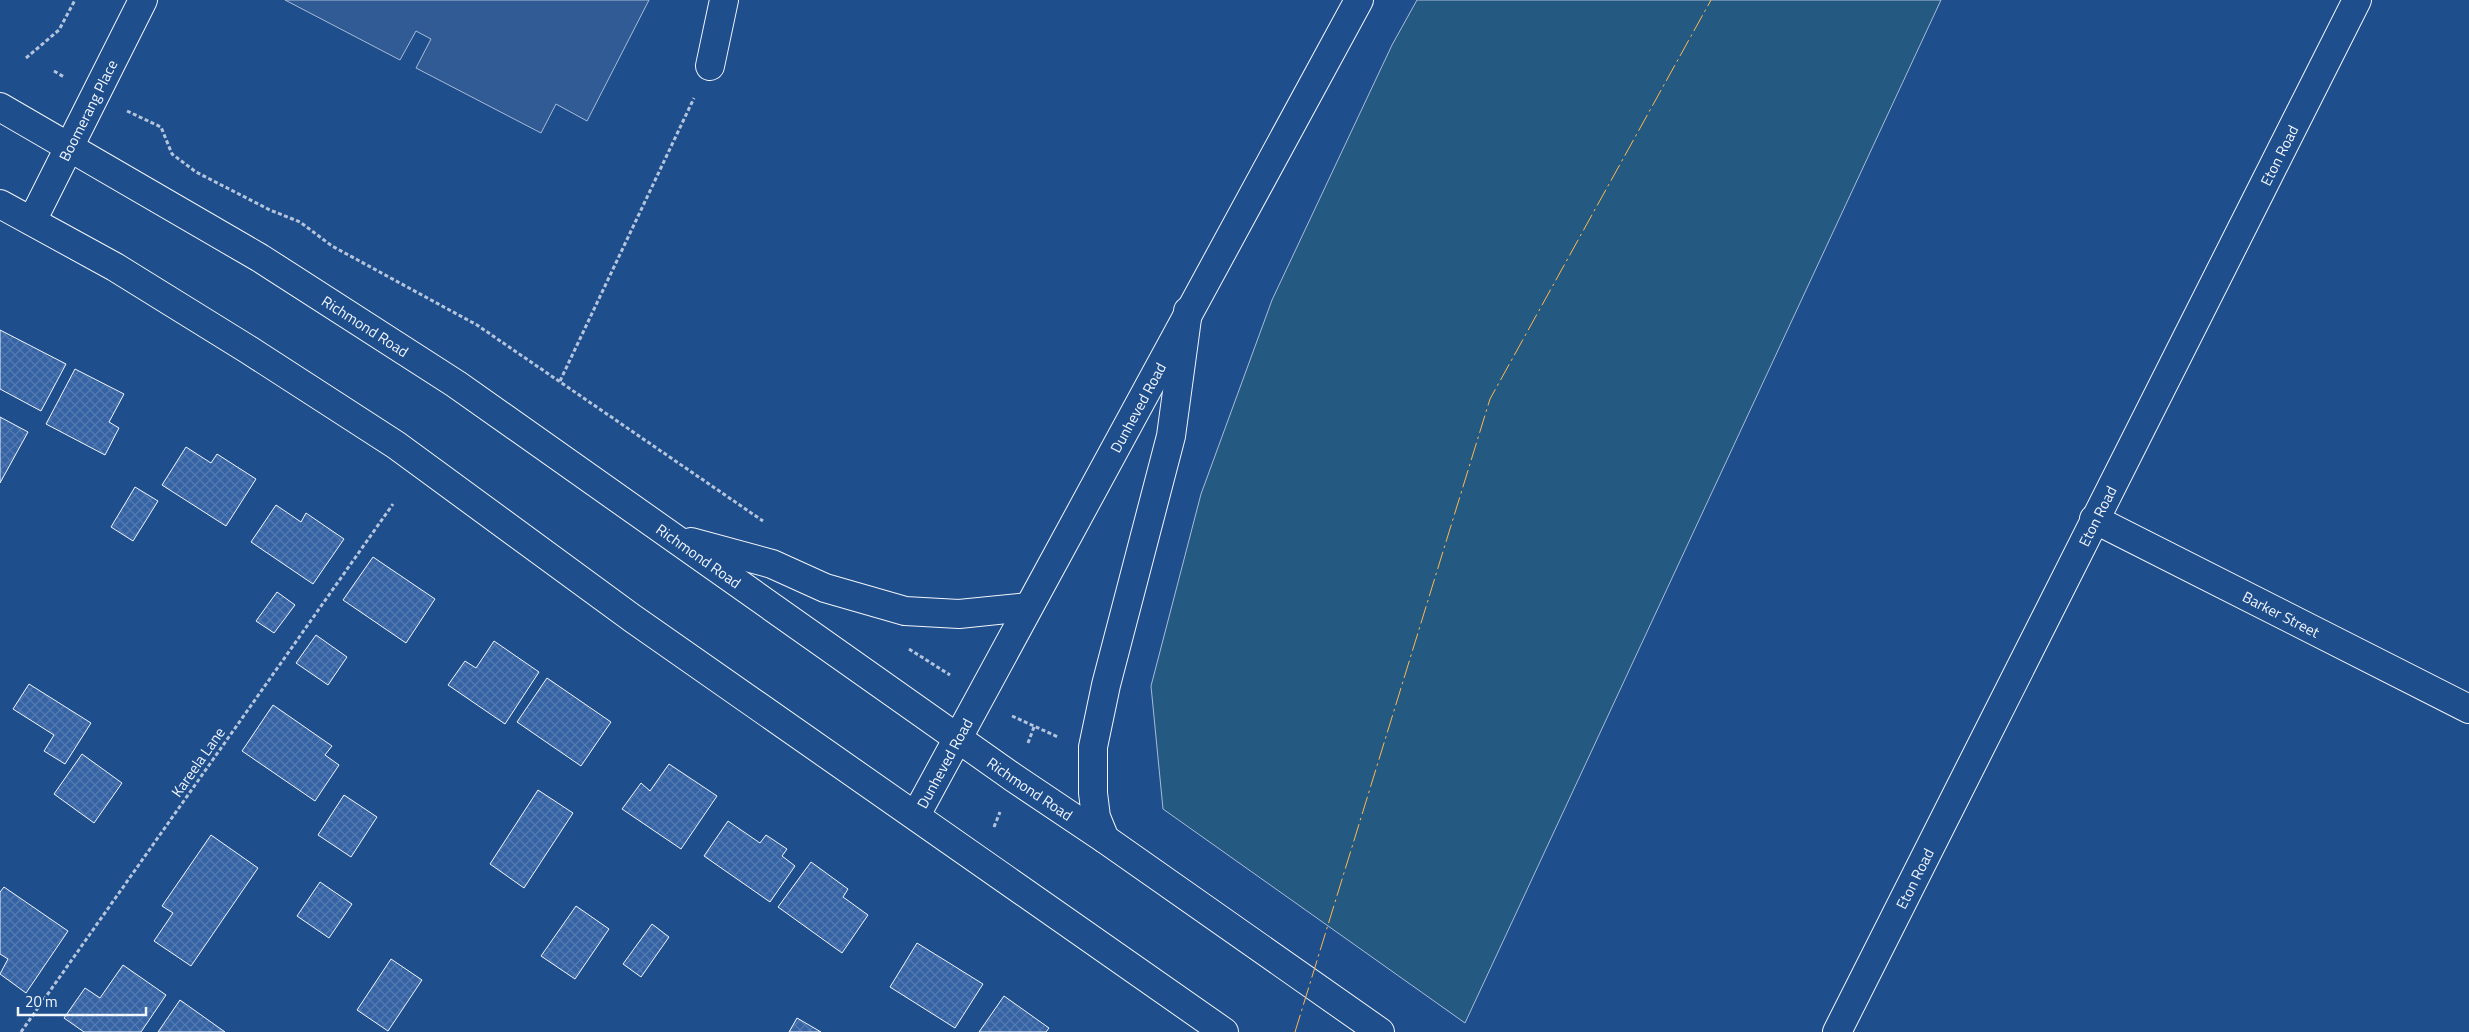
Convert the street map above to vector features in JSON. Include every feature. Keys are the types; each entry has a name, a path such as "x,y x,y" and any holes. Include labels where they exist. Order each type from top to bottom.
{"main road":[{"name":"Boomerang Place","path":"32,221 143,0"},
{"path":"710,66 724,0"},
{"name":"Dunheved Road","path":"916,816 1188,311 1359,0"},
{"name":"Eton Road","path":"1836,1032 2357,0"},
{"name":"Richmond Road","path":"0,107 260,258 440,374 1380,1032"},
{"path":"0,204 124,272 250,350 396,445 632,618 1224,1032"},
{"path":"1105,839 1096,817 1093,793 1094,747 1106,684 1171,436 1188,311"},
{"name":"Barker Street","path":"2094,519 2469,709"},
{"path":"672,537 772,564 825,588 888,608 959,614 1028,607"}],"path":[{"path":"26,58 59,30 75,0"},
{"path":"560,381 682,120 710,66"},
{"path":"145,121 161,128 172,154 196,172 270,210 300,222 332,246 477,325 765,523"},
{"name":"Kareela Lane","path":"21,1032 392,504"},
{"path":"1021,722 1066,741"},
{"path":"1029,741 1034,727"}],"shaded area":[{"path":"285,0 649,0 587,121 556,104 541,133 416,68 431,39 416,31 400,60"},
{"path":"1417,0 1941,0 1465,1023 1163,809 1151,686 1201,494 1272,300 1392,45"}],"building":[{"path":"0,330 66,364 41,411 0,389"},
{"path":"75,369 124,394 109,422 119,428 105,455 46,424"},
{"path":"0,417 28,432 0,483"},
{"path":"186,447 211,463 217,454 256,479 226,526 162,485"},
{"path":"135,487 158,501 133,541 111,527"},
{"path":"276,505 301,522 306,513 344,539 313,584 251,542"},
{"path":"373,557 435,599 406,643 343,600"},
{"path":"277,592 295,605 274,633 256,621"},
{"path":"316,635 347,657 328,685 296,663"},
{"path":"494,641 539,672 505,724 448,685 465,661 476,668"},
{"path":"547,678 611,722 581,766 517,722"},
{"path":"29,684 91,723 65,764 44,751 54,735 13,709"},
{"path":"273,705 332,746 325,755 339,765 315,801 242,751"},
{"path":"82,754 122,783 94,823 54,794"},
{"path":"669,764 717,796 681,849 622,809 641,783 650,791"},
{"path":"538,790 573,813 524,888 490,864"},
{"path":"344,795 377,817 351,857 318,835"},
{"path":"728,821 760,843 766,835 787,849 782,856 795,866 770,902 704,856"},
{"path":"211,835 258,868 191,966 154,941 173,913 162,906"},
{"path":"811,862 848,889 843,897 868,915 842,953 778,907"},
{"path":"320,882 352,904 329,938 297,916"},
{"path":"4,887 68,931 26,993 0,974 8,959 0,954 0,892"},
{"path":"576,906 609,929 575,979 541,956"},
{"path":"652,924 669,937 641,977 623,964"},
{"path":"917,943 983,984 955,1028 890,987"},
{"path":"391,959 422,980 388,1031 357,1010"},
{"path":"123,965 166,995 141,1032 84,1032 64,1018 85,988 100,998"},
{"path":"1004,996 1049,1028 1046,1032 979,1032"},
{"path":"180,1000 225,1032 158,1032"},
{"path":"797,1018 821,1032 789,1032"}],"power":[{"path":"1295,1032 1490,399 1711,0"}]}
